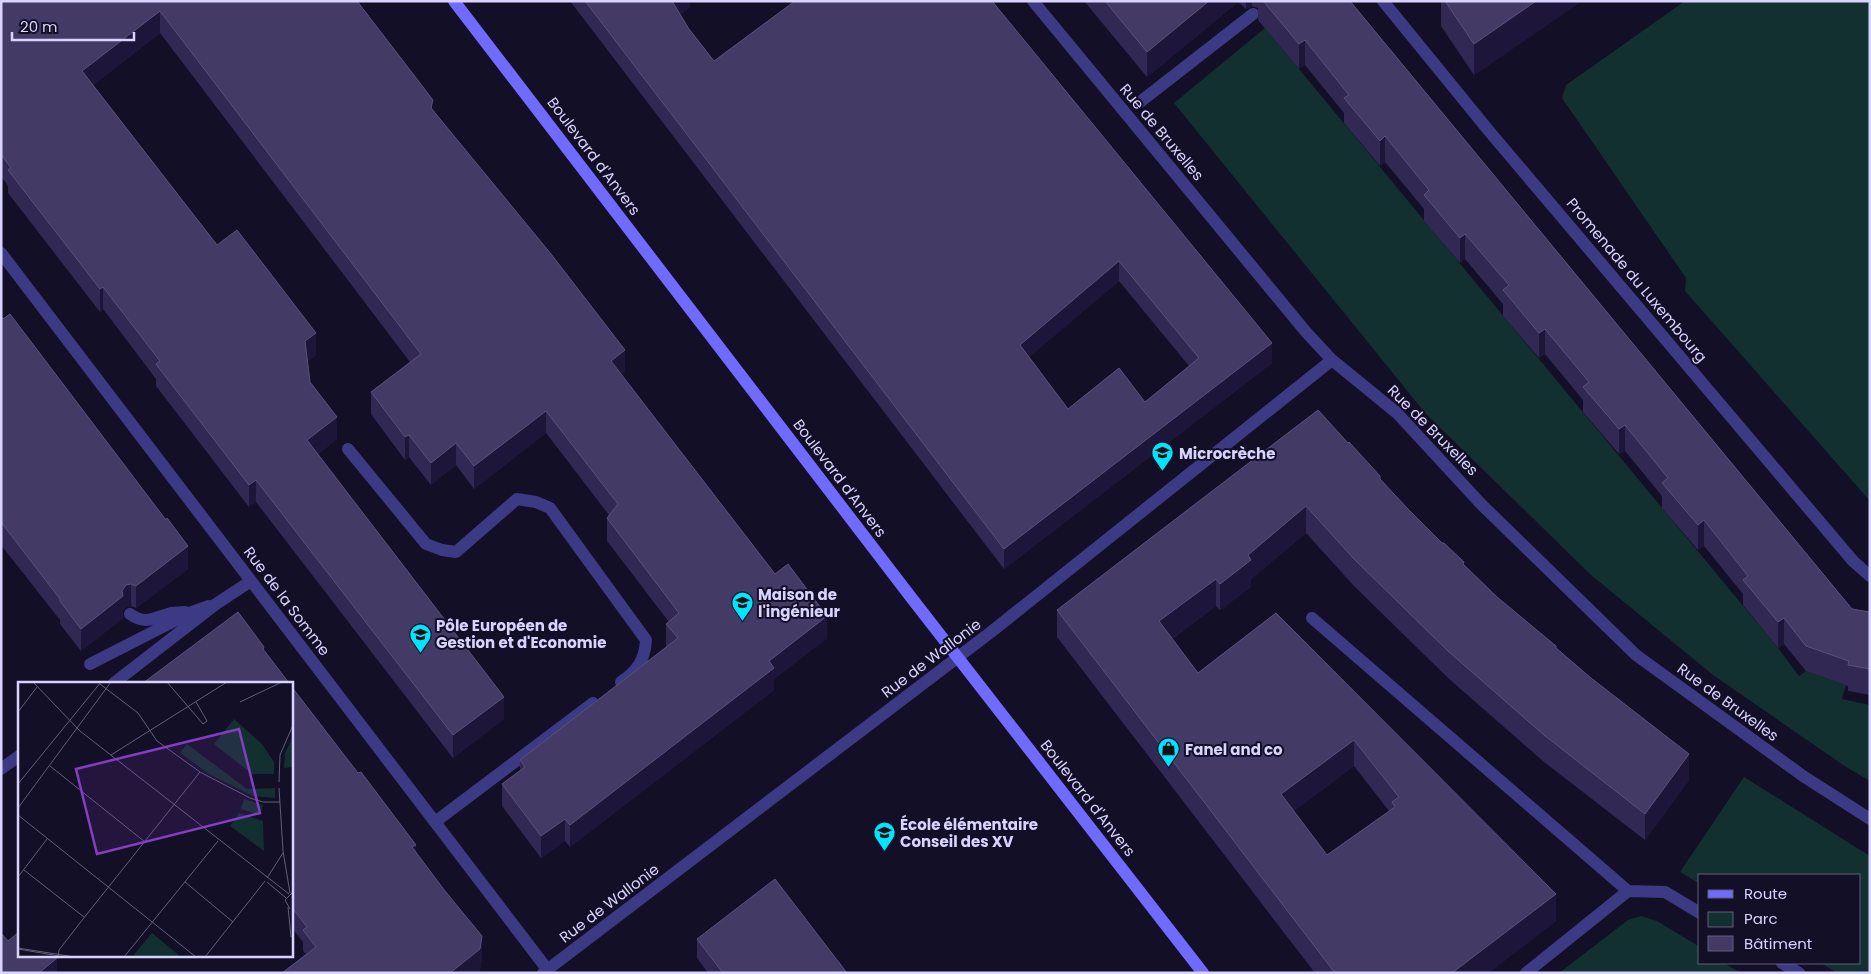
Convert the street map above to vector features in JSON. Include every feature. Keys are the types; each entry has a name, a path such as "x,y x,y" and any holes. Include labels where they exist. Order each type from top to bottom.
{"main road":[{"name":"Boulevard d'Anvers","path":"454,1 1202,973"}],"street":[{"name":"Rue de Bruxelles","path":"1033,1 1306,332 1332,360 1397,413 1481,504 1636,655 1803,776 1870,819"},
{"name":"Promenade du Luxembourg","path":"1383,1 1489,131 1840,546 1870,576"},
{"path":"1140,102 1253,14"},
{"name":"Rue de la Somme","path":"1,253 436,822 545,971"},
{"name":"Rue de Wallonie","path":"545,971 958,658 1332,360"},
{"path":"348,449 426,544 442,550 456,552 518,499 536,502 550,508 646,640 645,654 632,674 436,822"},
{"path":"115,682 216,604 251,581"},
{"path":"90,664 192,612 216,604"},
{"path":"130,614 135,618 145,620 156,619 169,614 192,612"},
{"path":"1312,618 1628,891 1665,892 1698,912"},
{"path":"1,769 18,757"},
{"path":"1526,973 1628,891"},
{"path":"1784,964 1798,973"}],"green space":[{"path":"1685,1 1870,1 1870,501 1685,291 1686,278 1562,98 1566,85"},
{"path":"1265,28 1778,648 1799,676 1806,671 1846,685 1842,699 1870,705 1870,781 1846,767 1713,675 1591,575 1426,414 1174,103"},
{"path":"1744,777 1870,856 1870,973 1837,973 1823,964 1861,964 1861,874 1698,874 1698,883 1680,872"},
{"path":"1641,916 1657,921 1698,946 1698,964 1726,964 1741,973 1559,973 1628,920"}],"building":[{"path":"1,1 357,1 433,100 431,108 551,254 625,350 611,361 775,574 788,564 827,616 769,661 774,668 570,825 565,819 541,836 502,784 525,767 520,760 678,638 666,624 679,613 607,518 618,504 546,411 474,466 456,443 431,463 409,435 405,437 371,392 421,354 160,11 82,71 217,245 237,230 316,333 305,341 310,382 337,417 307,440 504,697 453,735 256,480 249,485 156,364 160,361 103,287 100,289 8,170 11,168 1,154"},
{"path":"585,1 672,1 689,29 714,61 795,1 992,1 1272,343 1004,549","holes":["1119,261 1199,358 1145,402 1119,368 1068,409 1020,345"]},
{"path":"1105,1 1209,1 1147,52"},
{"path":"1263,1 1350,1 1852,609 1870,612 1870,669 1848,665 1849,661 1806,646 1784,618 1778,622 1743,580 1748,576 1704,520 1698,525 1662,483 1668,478 1625,425 1619,429 1583,387 1589,382 1545,329 1539,333 1503,290 1509,285 1465,234 1460,238 1424,195 1429,190 1385,136 1380,141 1344,98 1349,95 1305,40 1299,44"},
{"path":"1445,1 1536,1 1474,44"},
{"path":"10,314 166,520 167,518 188,546 136,586 126,585 122,591 123,596 81,629 1,522 1,316 3,319"},
{"path":"1318,410 1408,509 1464,562 1463,564 1497,597 1591,678 1689,754 1645,814 1544,735 1448,651 1354,559 1306,506 1248,555 1251,560 1220,584 1216,579 1159,621 1198,673 1276,613 1556,894 1452,973 1335,973 1057,610","holes":["1354,740 1399,797 1392,802 1395,807 1327,855 1281,794"]},
{"path":"238,612 288,682 144,682"},
{"path":"292,687 358,773 361,772 416,845 412,847 482,936 480,949 450,973 282,973 316,947 303,930 307,927 292,907"},
{"path":"775,879 847,973 723,973 697,939"},
{"path":"1,933 8,941 18,933 18,956 56,956 57,958 39,973 1,973"}],"place":[{"name":"Microcrèche","path":"1163,472"},
{"name":"Maison de l'ingénieur","path":"742,622"},
{"name":"Pôle Européen de Gestion et d'Economie","path":"420,653"},
{"name":"Fanel and co","path":"1169,768"},
{"name":"École élémentaire Conseil des XV","path":"884,852"}]}
